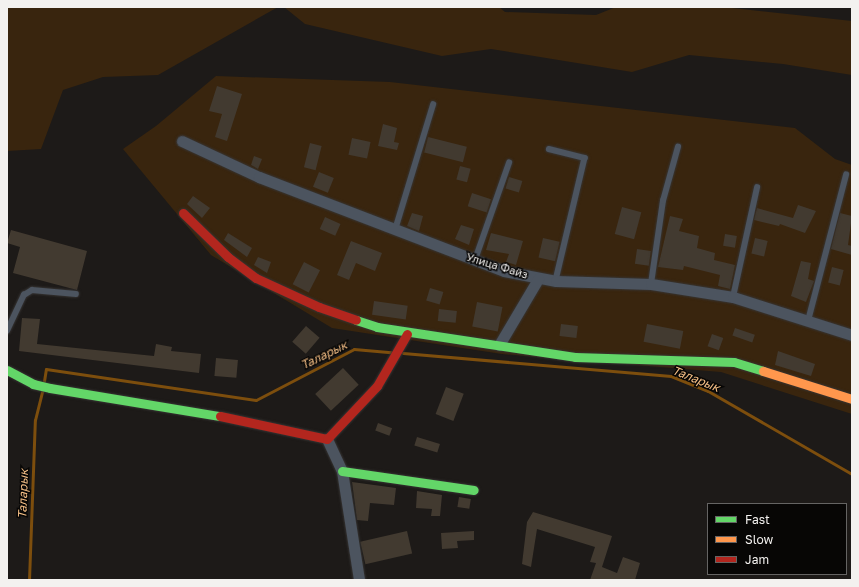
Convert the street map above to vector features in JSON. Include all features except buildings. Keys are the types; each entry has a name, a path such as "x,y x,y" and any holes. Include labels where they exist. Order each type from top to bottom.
{"street":[{"name":"Улица Файз","path":"182,141 259,177 395,231 504,271 538,279 556,281 651,284 733,297 852,334"},
{"path":"183,213 228,257 256,278 319,307 376,327 407,334 575,357 734,362 852,399"},
{"path":"499,346 538,279"},
{"path":"327,439 377,386 403,346 407,334"},
{"path":"7,370 33,384 50,388 240,419 327,439"},
{"path":"327,439 342,471 359,580"},
{"path":"342,471 474,490"}],"lane":[{"path":"395,231 433,105"},
{"path":"651,284 663,201 678,147"},
{"path":"549,149 584,158 556,281"},
{"path":"475,260 509,163"},
{"path":"808,321 846,175"},
{"path":"733,297 757,188"},
{"path":"7,331 24,295 32,290 76,294"}],"shaded area":[{"path":"7,7 278,7 158,75 103,77 63,90 41,149 7,151"},
{"path":"284,7 499,7 505,12 596,15 616,7 723,7 852,21 852,75 783,64 689,55 632,72 491,49 442,56 305,24"},
{"path":"216,76 390,82 795,128 835,159 852,165 852,414 721,372 502,354 332,328 211,255 123,149 156,126"}],"waterway":[{"name":"Таларык","path":"44,381 46,369 256,400 354,349 391,352"},
{"name":"Таларык","path":"403,353 671,376 708,391 852,474"},
{"name":"Таларык","path":"29,580 35,420 42,391"}],"traffic: fast":[{"path":"356,320 377,327 575,357 734,362 763,371"},
{"path":"7,370 33,384 50,388 220,416"},
{"path":"342,471 474,490"}],"traffic: slow":[{"path":"763,371 852,399"}],"traffic: jam":[{"path":"183,213 228,257 256,278 319,307 356,320"},
{"path":"220,416 327,439 377,386 407,334"}]}
